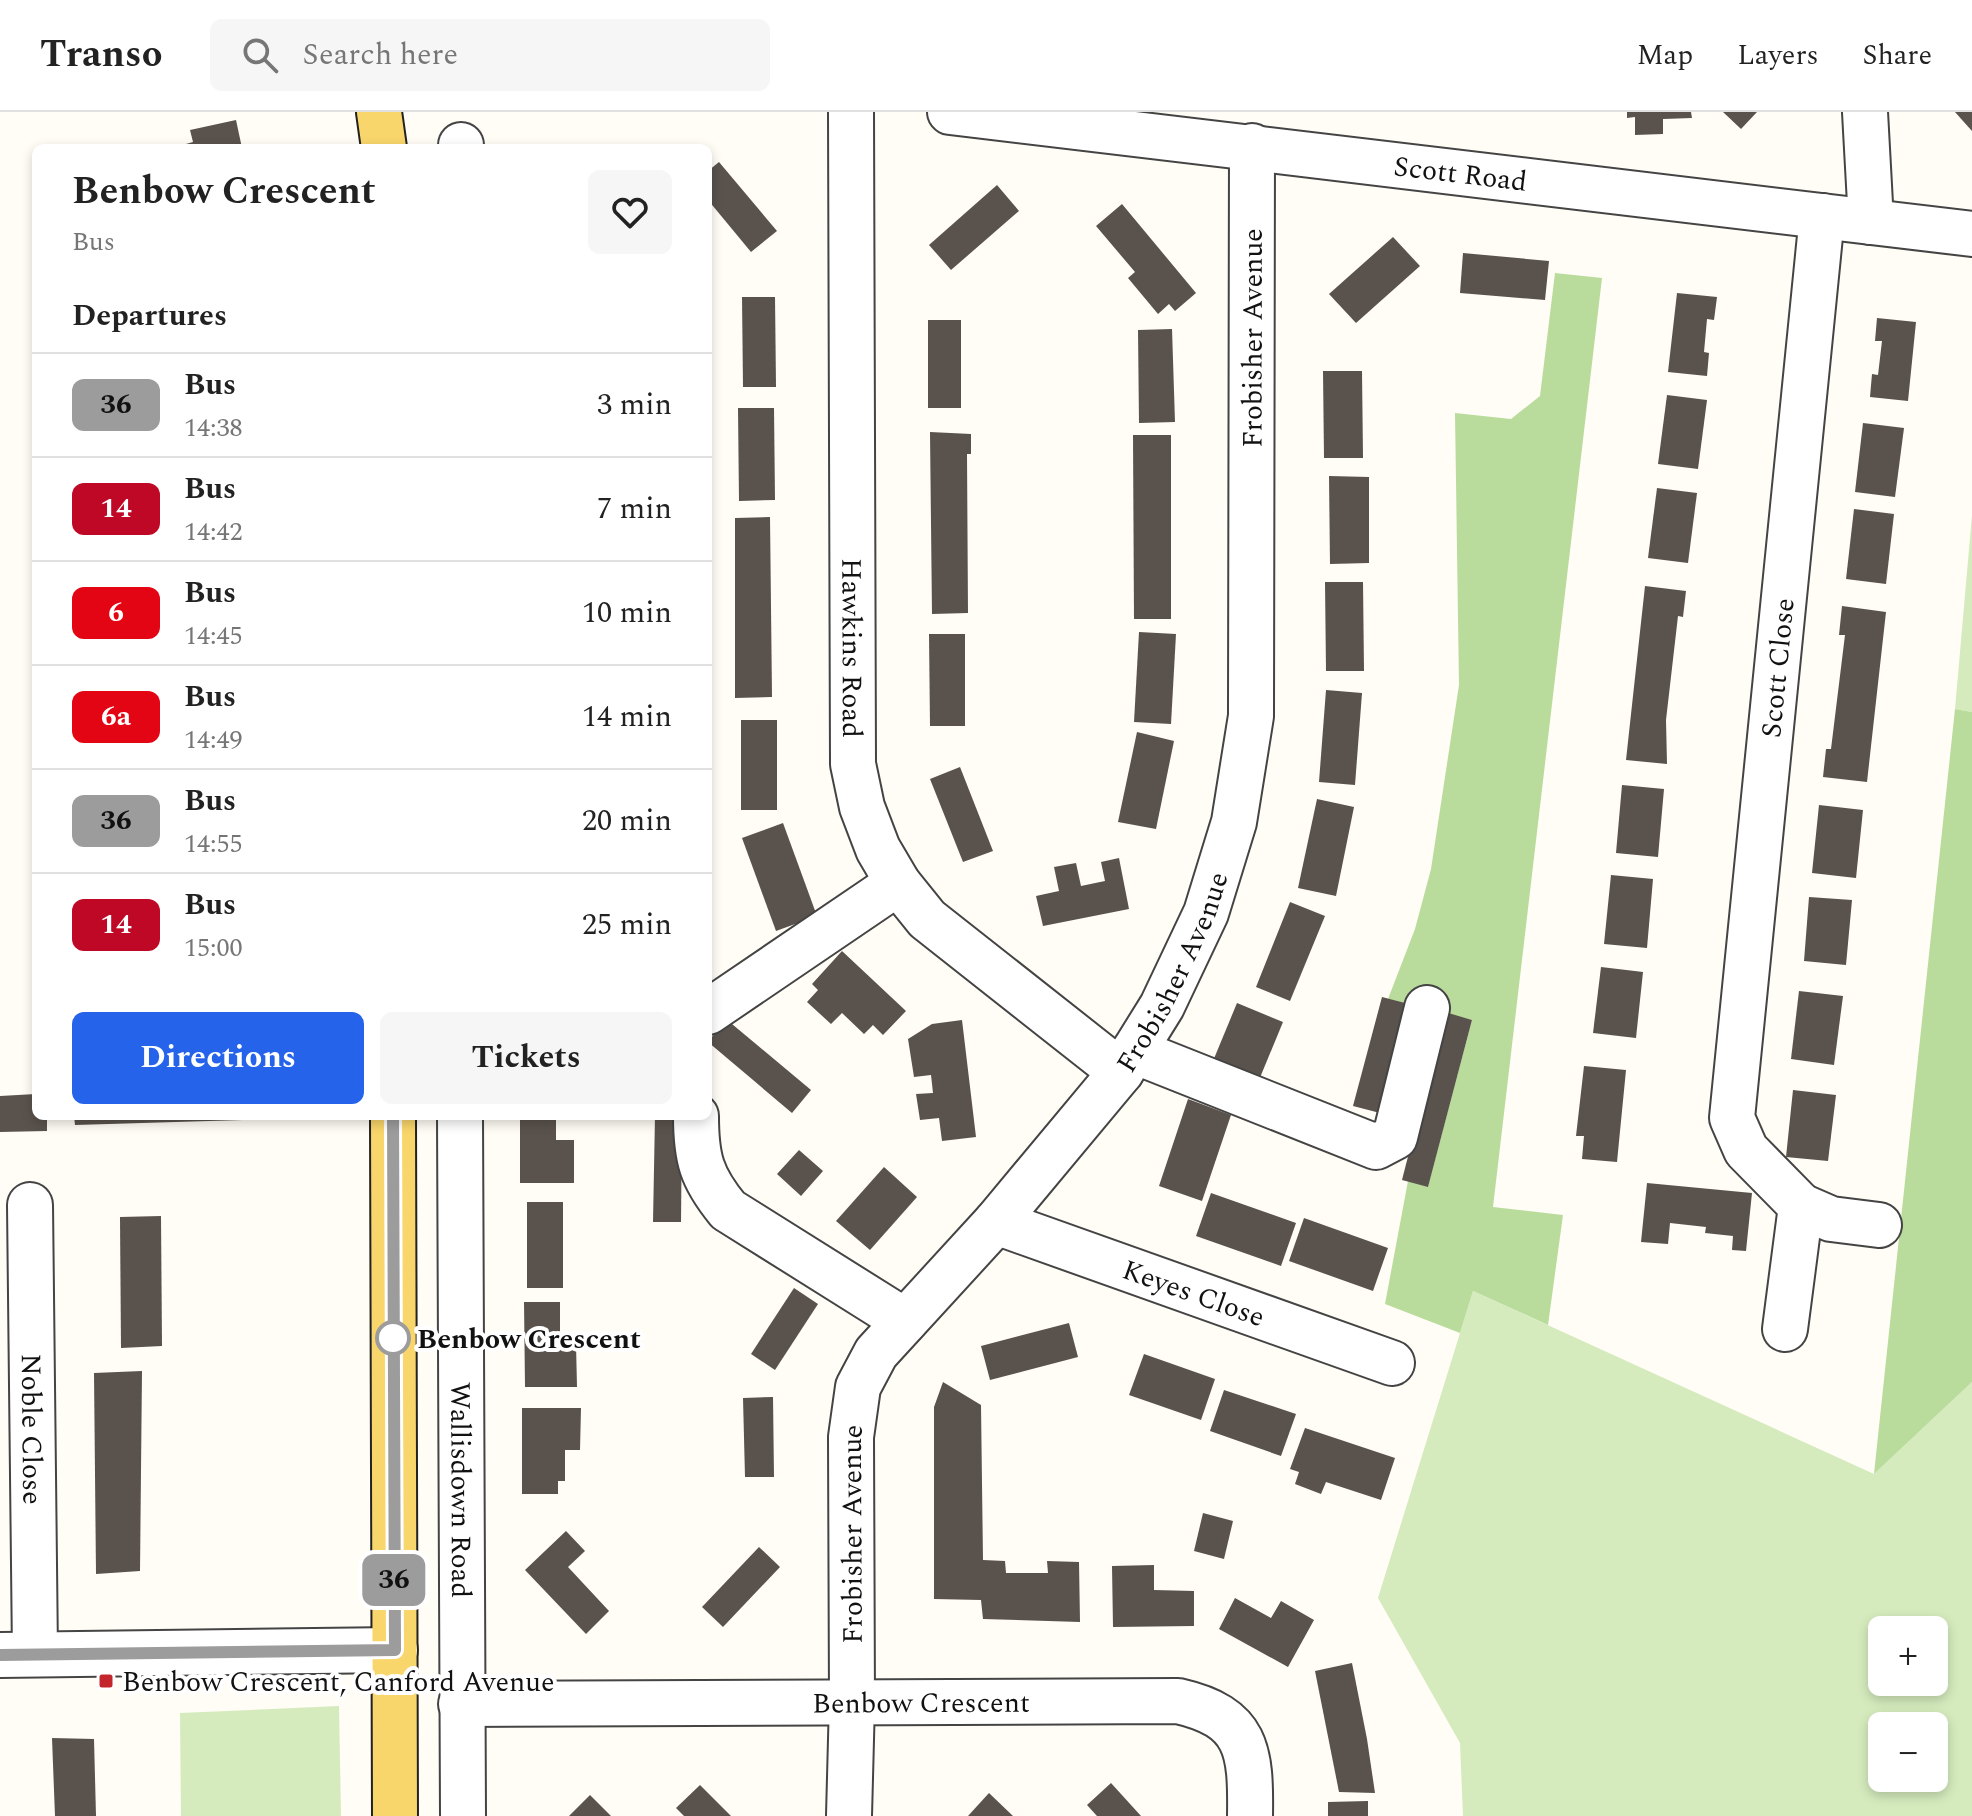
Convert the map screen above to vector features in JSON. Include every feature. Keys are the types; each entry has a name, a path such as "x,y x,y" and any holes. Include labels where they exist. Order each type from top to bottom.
{"main road":[{"path":"379,112 383,144"},
{"path":"393,1120 395,1816"}],"street":[{"name":"Hawkins Road","path":"851,112 853,764 862,807 878,849 898,883 944,936 1127,1061 1376,1147 1395,1137 1427,1008"},
{"name":"Scott Road","path":"950,112 1003,115 1972,234"},
{"path":"1865,112 1871,222"},
{"name":"Frobisher Avenue","path":"849,1816 851,1437 858,1387 876,1353 996,1222 1127,1061 1162,1006 1206,913 1234,822 1251,716 1252,146"},
{"name":"Scott Close","path":"1801,1206 1746,1150 1732,1118 1822,216"},
{"path":"712,1009 898,883"},
{"name":"Wallisdown Road","path":"460,1120 463,1816"},
{"path":"696,1120 696,1155 711,1189 728,1210 905,1321"},
{"name":"Noble Close","path":"18,1655 30,1205"},
{"path":"1785,1329 1801,1206 1831,1219 1879,1225"},
{"name":"Keyes Close","path":"996,1222 1392,1363"},
{"path":"18,1655 395,1650"},
{"name":"Benbow Crescent","path":"461,1704 1178,1701 1211,1708 1237,1729 1247,1758 1250,1816"}],"green space":[{"path":"1555,273 1602,278 1493,1207 1563,1215 1548,1325 1473,1291 1460,1333 1385,1304 1408,1181 1428,1186 1472,1020 1388,999 1415,929 1431,869 1459,685 1455,413 1511,419 1540,396"},
{"path":"1972,515 1972,712 1955,709"},
{"path":"1955,709 1972,712 1972,1382 1874,1474"},
{"path":"1473,1291 1874,1474 1972,1382 1972,1816 1463,1816 1460,1743 1378,1598"},
{"path":"339,1706 341,1816 181,1816 180,1713"}],"building":[{"path":"1627,112 1691,112 1692,118 1663,119 1663,134 1635,135 1635,117 1627,118"},
{"path":"1723,112 1757,112 1741,129"},
{"path":"1955,112 1972,112 1972,131 1963,121"},
{"path":"236,120 241,144 186,144 193,142 190,130"},
{"path":"719,162 777,231 751,252 712,205 712,168"},
{"path":"997,185 1019,211 951,270 929,245"},
{"path":"1122,204 1196,293 1175,311 1169,304 1158,314 1128,278 1135,272 1096,226"},
{"path":"1393,237 1420,266 1356,323 1329,294"},
{"path":"1463,253 1549,261 1545,300 1460,293"},
{"path":"1677,293 1717,297 1714,320 1707,319 1704,352 1709,353 1707,376 1668,372"},
{"path":"742,297 775,297 776,387 743,387"},
{"path":"1877,318 1916,322 1908,401 1870,397 1872,374 1878,375 1882,341 1875,341"},
{"path":"928,320 961,320 961,408 928,408"},
{"path":"1172,329 1175,422 1139,423 1138,330"},
{"path":"1323,371 1362,371 1363,458 1324,458"},
{"path":"1667,395 1707,400 1698,469 1658,464"},
{"path":"738,408 774,408 775,500 739,501"},
{"path":"1863,423 1904,428 1895,497 1855,492"},
{"path":"930,432 971,434 971,454 967,454 968,613 932,614"},
{"path":"1133,435 1171,435 1171,619 1134,619"},
{"path":"1329,476 1369,477 1369,563 1330,564"},
{"path":"1657,488 1697,493 1688,563 1648,558"},
{"path":"1854,509 1894,514 1886,584 1846,579"},
{"path":"770,517 772,697 735,698 735,518"},
{"path":"1325,582 1363,582 1364,671 1326,671"},
{"path":"1645,586 1686,591 1683,617 1678,616 1666,720 1667,764 1626,760"},
{"path":"1842,606 1886,612 1867,782 1823,777 1826,749 1831,749 1845,635 1839,635"},
{"path":"1139,632 1176,634 1171,724 1134,722"},
{"path":"929,634 965,634 965,726 930,726"},
{"path":"1326,690 1362,693 1355,785 1319,782"},
{"path":"741,720 777,720 777,810 741,810"},
{"path":"1137,732 1174,741 1156,829 1118,822"},
{"path":"960,767 993,851 963,862 930,779"},
{"path":"1622,785 1664,789 1658,857 1616,853"},
{"path":"1317,799 1354,807 1336,896 1298,888"},
{"path":"1819,805 1863,810 1856,878 1812,873"},
{"path":"783,823 817,916 776,931 742,838"},
{"path":"1119,858 1129,909 1043,926 1036,896 1059,891 1054,867 1076,863 1081,886 1105,881 1101,862"},
{"path":"1611,875 1653,879 1647,948 1604,944"},
{"path":"1809,897 1852,900 1846,965 1804,961"},
{"path":"1290,902 1325,916 1290,1001 1256,987"},
{"path":"842,951 906,1011 883,1035 873,1025 864,1034 842,1013 831,1024 807,1002 818,990 812,984"},
{"path":"1601,967 1643,972 1636,1038 1593,1033"},
{"path":"1799,991 1843,996 1834,1065 1791,1059"},
{"path":"1382,997 1409,1004 1380,1113 1353,1106"},
{"path":"1237,1003 1283,1022 1259,1080 1213,1061"},
{"path":"1445,1012 1472,1020 1428,1187 1402,1180"},
{"path":"726,1019 811,1090 792,1113 712,1045 712,1037"},
{"path":"962,1020 976,1137 942,1141 939,1118 920,1120 916,1094 933,1093 931,1075 914,1077 908,1039 932,1024"},
{"path":"1584,1066 1626,1070 1617,1162 1582,1159 1584,1136 1576,1136"},
{"path":"1793,1090 1836,1095 1828,1161 1786,1157"},
{"path":"32,1094 32,1120 47,1120 47,1131 0,1132 0,1096"},
{"path":"1188,1099 1231,1115 1202,1201 1159,1186"},
{"path":"74,1120 243,1120 75,1125"},
{"path":"520,1120 556,1120 556,1140 574,1140 574,1183 520,1183"},
{"path":"655,1120 682,1120 681,1222 653,1222"},
{"path":"799,1150 823,1171 801,1196 777,1174"},
{"path":"884,1167 917,1197 870,1250 836,1221"},
{"path":"1647,1183 1752,1193 1746,1251 1732,1250 1733,1236 1705,1233 1706,1227 1670,1223 1668,1244 1641,1242"},
{"path":"1211,1193 1296,1223 1281,1266 1196,1236"},
{"path":"527,1202 563,1202 563,1288 527,1288"},
{"path":"161,1216 162,1346 121,1348 120,1217"},
{"path":"1304,1218 1388,1248 1373,1291 1289,1261"},
{"path":"794,1288 818,1304 775,1370 751,1354"},
{"path":"524,1302 560,1302 560,1344 576,1344 577,1387 525,1387"},
{"path":"1069,1323 1078,1357 990,1380 981,1346"},
{"path":"1144,1354 1215,1379 1201,1420 1129,1395"},
{"path":"142,1371 140,1571 96,1574 94,1373"},
{"path":"943,1382 981,1405 983,1560 1005,1561 1006,1573 1048,1573 1047,1561 1079,1562 1080,1622 983,1619 981,1600 934,1599 934,1407"},
{"path":"1224,1390 1296,1414 1281,1456 1210,1431"},
{"path":"773,1397 774,1477 745,1477 743,1398"},
{"path":"522,1408 581,1408 580,1450 565,1450 565,1481 558,1481 558,1494 522,1494"},
{"path":"1305,1428 1395,1458 1381,1500 1326,1482 1321,1494 1295,1484 1299,1472 1290,1469"},
{"path":"1203,1513 1233,1521 1224,1559 1194,1551"},
{"path":"566,1531 585,1551 568,1567 609,1611 586,1634 525,1570"},
{"path":"759,1547 780,1567 723,1627 702,1607"},
{"path":"1154,1565 1154,1590 1194,1591 1194,1626 1113,1627 1112,1566"},
{"path":"1235,1598 1271,1618 1281,1601 1314,1620 1288,1667 1219,1629"},
{"path":"1352,1663 1375,1793 1339,1792 1315,1671"},
{"path":"52,1738 94,1739 96,1816 55,1816"},
{"path":"1111,1783 1141,1816 1097,1816 1087,1805"},
{"path":"700,1785 731,1816 684,1816 676,1808"},
{"path":"989,1793 1013,1816 968,1816"},
{"path":"590,1795 611,1816 569,1816"},
{"path":"1368,1801 1368,1816 1328,1816 1328,1802"}],"bus line":[{"name":"36","path":"0,1655 395,1650 393,1120"}],"place":[{"name":"Benbow Crescent","path":"393,1338"},
{"name":"Benbow Crescent, Canford Avenue","path":"106,1681"}]}
